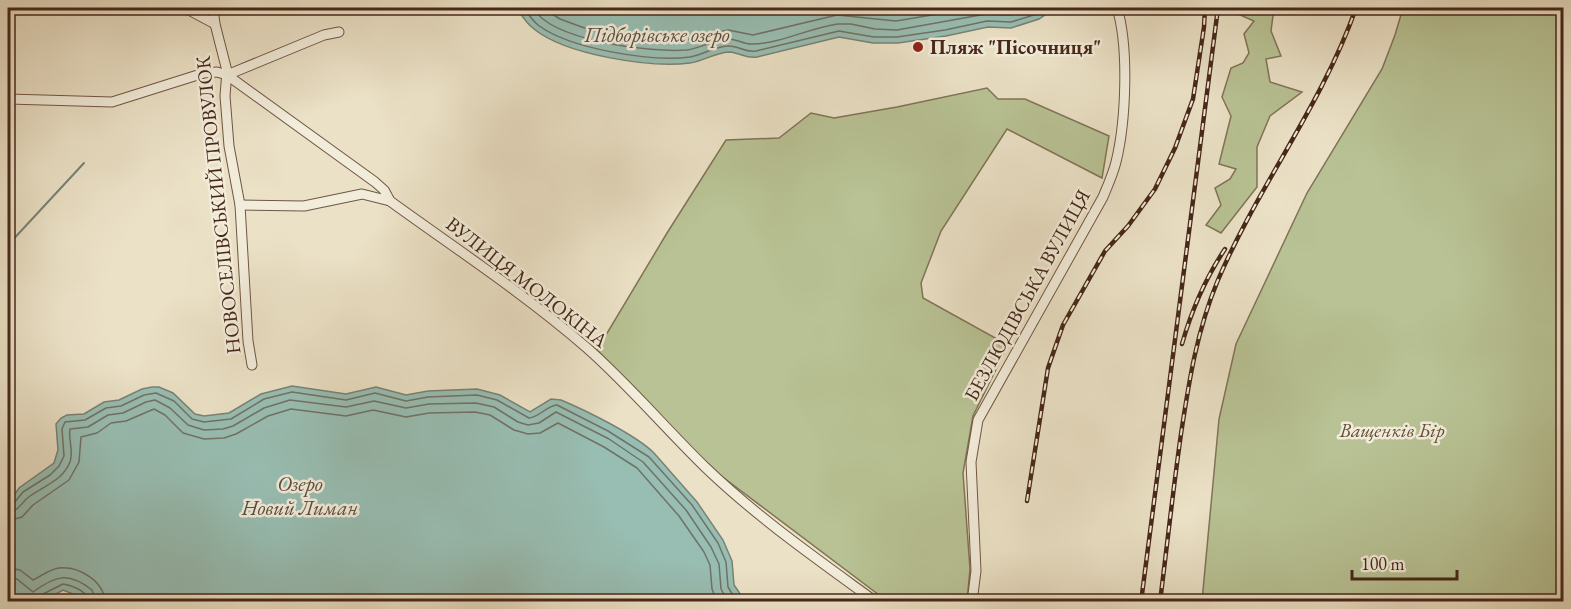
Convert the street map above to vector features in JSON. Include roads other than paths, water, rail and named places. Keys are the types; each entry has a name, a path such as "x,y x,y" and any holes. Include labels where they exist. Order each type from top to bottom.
{"street":[{"path":"185,8 215,24"},
{"name":"НОВОСЕЛІВСЬКИЙ ПРОВУЛОК","path":"213,8 227,75 225,96 229,146 240,205 248,341 252,365"},
{"name":"БЕЗЛЮДІВСЬКА ВУЛИЦЯ","path":"972,602 976,571 971,462 978,420 1103,197 1114,172 1122,120 1124,63 1123,34 1117,8"},
{"path":"8,99 112,102 204,73 217,72 227,75 324,35 339,32"},
{"name":"ВУЛИЦЯ МОЛОКІНА","path":"227,75 375,182 384,190 390,201 524,297 610,369 705,466 739,497 786,537 876,602"},
{"path":"240,205 304,206 362,194 370,194 390,201"}],"water":[{"name":"Підборівське озеро","path":"517,8 1055,8 1039,19 1011,28 988,27 898,43 873,43 839,37 757,57 725,52 695,62 673,64 609,58 566,46 534,29 526,22"},
{"name":"Озеро Новий Лиман","path":"292,386 346,394 376,387 406,395 428,391 477,389 500,395 530,412 551,399 561,400 623,431 654,453 697,502 723,540 732,561 734,585 745,601 86,602 63,590 43,601 26,602 8,589 8,504 19,488 54,463 58,450 56,424 61,418 67,415 84,414 104,402 119,400 142,389 159,387 173,393 195,414 204,416 229,413 261,394"}],"waterway":[{"path":"8,245 84,163"}],"railway":[{"path":"1027,501 1048,368 1063,325 1105,251 1128,226 1155,189 1175,148 1193,99 1205,8"},
{"path":"1141,602 1218,8"},
{"path":"1160,602 1187,395 1204,318 1234,245 1326,78 1356,8"},
{"path":"1182,344 1200,295 1225,249"}],"place":[{"name":"Пляж \"Пісочниця\"","path":"918,47"}],"park label":[{"name":"Ващенків Бір","path":"1392,430"}]}
